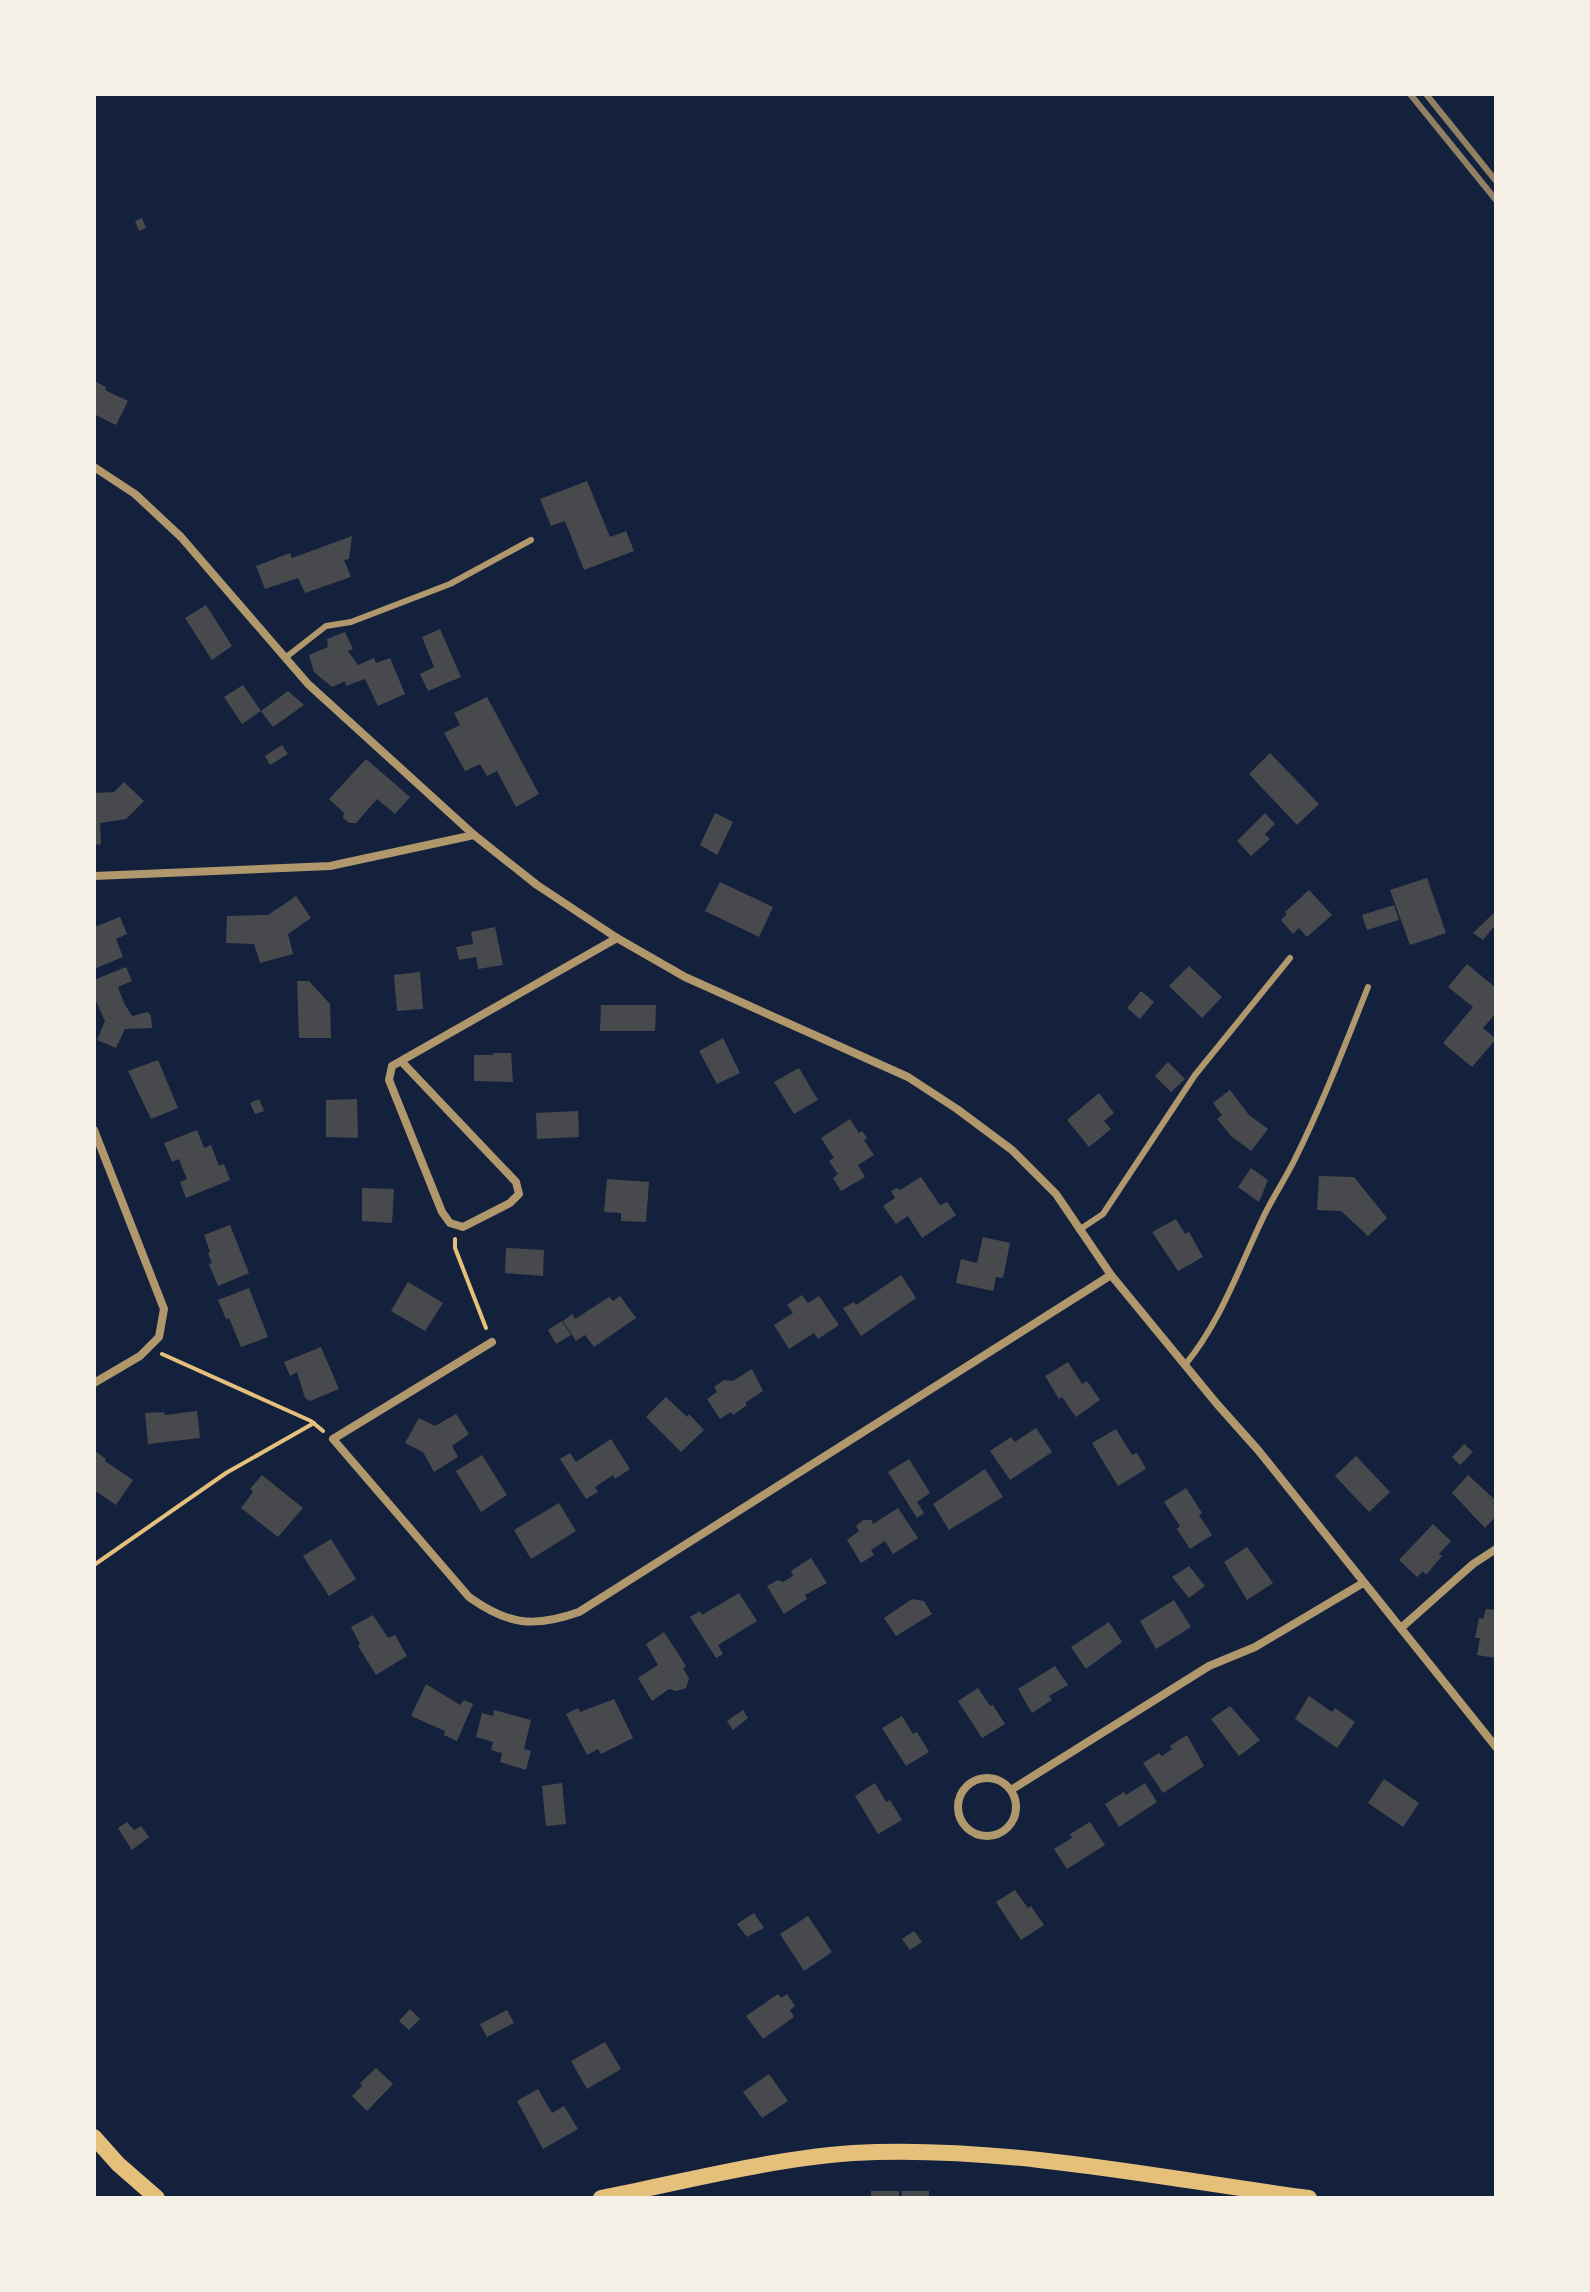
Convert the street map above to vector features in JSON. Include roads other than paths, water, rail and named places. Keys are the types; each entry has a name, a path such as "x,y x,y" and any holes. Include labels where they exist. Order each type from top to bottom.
{"main road":[{"path":"94,2137 118,2164 157,2198"},
{"path":"601,2198 808,2158 888,2152 1013,2157 1309,2198"}],"street":[{"path":"94,467 135,494 181,537 308,684 474,835 537,885 617,938 685,977 908,1077 1012,1150 1056,1194 1111,1275 1258,1450 1496,1747"},
{"path":"94,876 330,866 474,835"},
{"path":"401,1061 516,1182 519,1194 510,1203 463,1227 450,1223 442,1212 389,1080 392,1066 617,938"},
{"path":"94,1130 164,1309 159,1337 149,1348 94,1383"},
{"path":"492,1342 333,1439 469,1597 493,1614 520,1622 552,1622 579,1612 1111,1275"},
{"path":"1401,1628 1473,1564 1496,1549"},
{"path":"1011,1790 1209,1666 1255,1647 1363,1583"},
{"path":"992,1778 1011,1790 1017,1804 1016,1814 1006,1830 988,1837 970,1831 963,1824 958,1805 960,1796 973,1782 992,1778"}],"lane":[{"path":"285,658 326,626 351,622 450,584 531,540"},
{"path":"1079,1230 1103,1214 1195,1075 1290,958"},
{"path":"1185,1365 1229,1298 1262,1219 1295,1159 1323,1097 1368,987"}],"railway":[{"path":"1410,94 1496,200"},
{"path":"1426,94 1496,181"}]}
